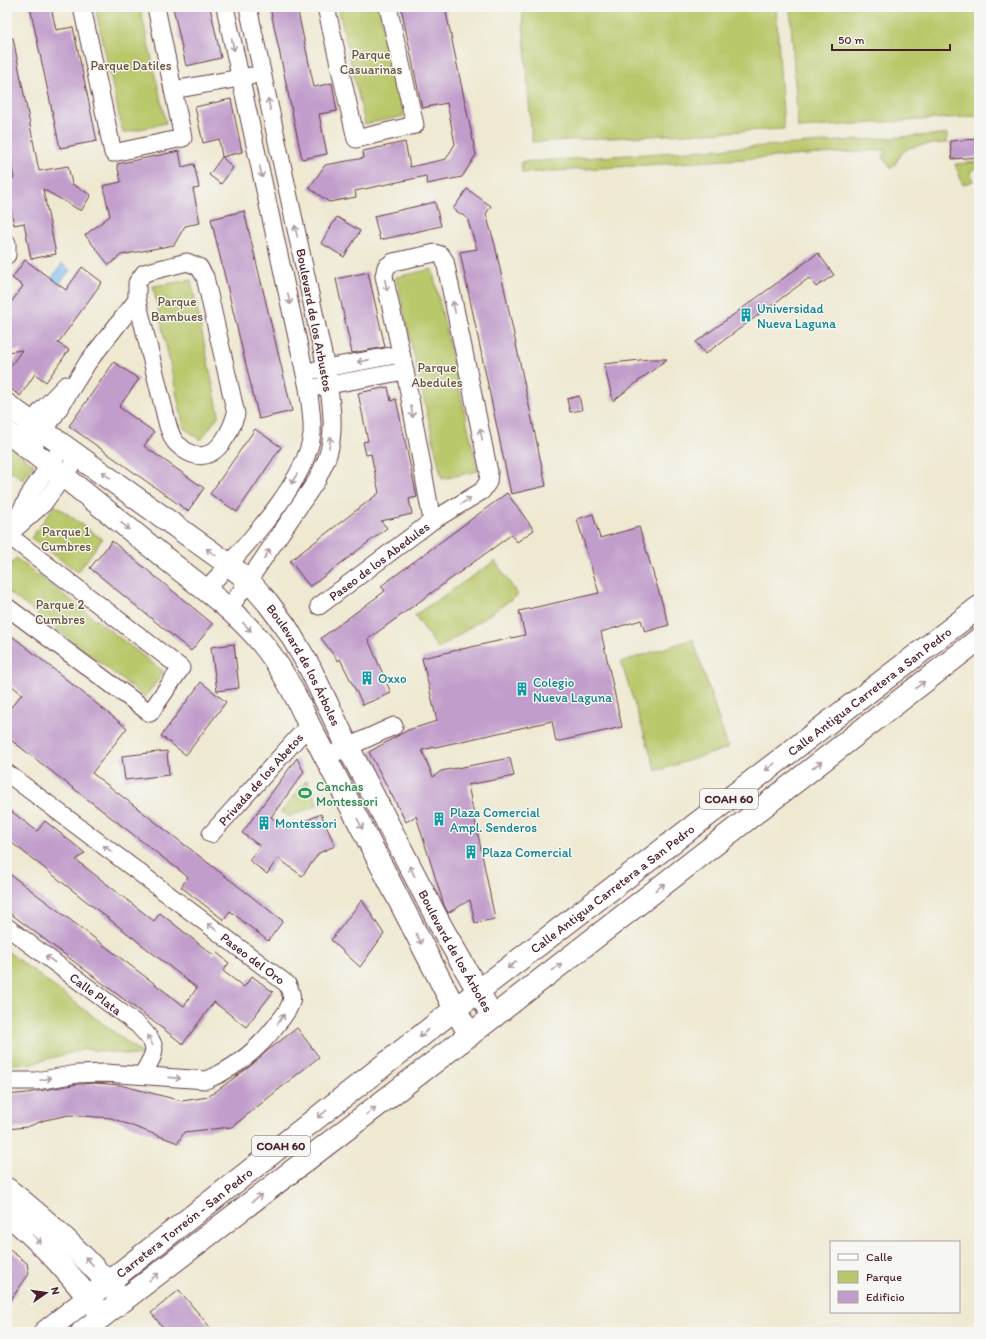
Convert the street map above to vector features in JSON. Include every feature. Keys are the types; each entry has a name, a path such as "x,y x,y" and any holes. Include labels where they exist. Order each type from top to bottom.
{"main road":[{"name":"Boulevard de los Árboles","path":"7,405 228,564 249,580 268,603 286,627 309,666 348,747 442,928 493,1017"},
{"name":"Boulevard de los Árboles","path":"19,441 229,609 261,642 280,667 455,1009 470,1035"},
{"name":"Calle Antigua Carretera a San Pedro","path":"455,1009 979,607"},
{"name":"Calle Antigua Carretera a San Pedro","path":"493,1017 979,639"},
{"name":"Carretera Torreón - San Pedro","path":"45,1332 455,1009"},
{"name":"Carretera Torreón - San Pedro","path":"82,1332 493,1017"},
{"path":"7,1189 53,1226 76,1248 108,1282 123,1301"},
{"path":"7,1214 45,1247 104,1316"}],"street":[{"path":"82,7 113,153 183,138 156,7"},
{"name":"Boulevard de los Arbustos","path":"205,591 284,496 302,467 312,433 311,413 306,380 225,7"},
{"name":"Boulevard de los Arbustos","path":"229,609 317,480 327,457 331,438 332,420 327,376 248,7"},
{"path":"326,7 356,139 415,126 388,7"},
{"path":"173,90 263,74"},
{"path":"7,243 7,255"},
{"name":"Paseo de los Abedules","path":"319,606 432,521 482,491 488,482 489,472 444,261 441,256 435,253 393,262 386,267 384,276 401,354 432,521"},
{"path":"19,441 53,418 88,362 137,300 137,283 144,273 187,262 199,267 205,277 236,414 232,427 223,442 212,453 199,456 190,454 175,443 168,426 137,300"},
{"path":"306,380 327,376 401,354"},
{"path":"327,376 404,371"},
{"path":"7,607 150,713 181,668 7,536 31,492 56,470 71,451"},
{"name":"Privada de los Abetos","path":"211,834 309,725"},
{"path":"326,757 394,726"},
{"name":"Paseo del Oro","path":"7,773 287,984 291,993 292,1002 284,1016 266,1040 241,1062 217,1076 206,1080 105,1073 77,1074 36,1081 7,1080"},
{"name":"Calle Plata","path":"7,927 138,1025 147,1034 152,1041 154,1050 153,1056 142,1075"}],"green space":[{"name":"Parque Datiles","path":"95,7 140,7 166,123 123,133"},
{"name":"Parque Casuarinas","path":"338,7 379,7 404,116 365,124"},
{"path":"522,7 776,7 784,129 532,142"},
{"path":"790,7 979,7 979,116 798,128"},
{"path":"947,134 947,143 924,145 907,149 902,153 891,169 883,157 886,150 522,173 521,162"},
{"path":"979,162 979,167 970,171 973,181 963,185 955,164"},
{"name":"Parque Abedules","path":"432,269 478,471 442,479 396,277"},
{"name":"Parque Bambues","path":"191,280 219,415 201,440 184,428 153,286"},
{"path":"7,444 34,465 23,480 7,468"},
{"name":"Parque 1 Cumbres","path":"55,505 102,539 78,572 31,538"},
{"name":"Parque 2 Cumbres","path":"16,558 164,672 145,697 7,591 7,569"},
{"path":"495,561 518,595 438,649 415,615"},
{"path":"693,639 728,748 656,771 621,662"},
{"name":"Canchas Montessori","path":"307,780 318,805 289,817 281,812"},
{"path":"7,951 147,1057 85,1049 29,1064 7,1064"}],"water":[{"path":"62,264 70,270 59,285 51,279"}],"building":[{"path":"30,7 51,7 56,30 73,27 97,141 60,148"},
{"path":"173,7 210,7 221,58 186,66"},
{"path":"270,7 297,7 314,87 332,83 337,111 319,114 327,154 302,159"},
{"path":"401,7 445,7 476,155 462,177 427,184 426,176 355,191 356,197 329,202 309,188 325,165 364,158 363,151 405,142 410,167 446,159 455,144 447,103 422,108"},
{"path":"13,38 39,171 68,166 72,184 91,195 81,211 43,189 56,254 31,259 24,223 14,225 7,191 7,179 14,178 7,141 7,39"},
{"path":"231,99 242,152 222,157 219,139 203,143 195,107"},
{"path":"979,139 979,157 952,159 950,141"},
{"path":"179,151 182,167 194,164 199,188 193,189 200,223 185,226 174,245 121,255 109,265 85,235 110,216 103,186 121,182 117,164"},
{"path":"222,157 233,168 221,184 209,175"},
{"path":"467,189 491,206 486,214 495,245 546,486 511,494 460,252 477,249 467,218 453,209"},
{"path":"435,202 441,226 380,240 374,216"},
{"path":"244,211 292,411 259,419 211,219"},
{"path":"337,217 360,231 344,257 321,243"},
{"name":"Universidad Nueva Laguna","path":"818,253 834,275 816,287 809,278 705,354 696,342"},
{"path":"25,260 66,290 82,267 102,282 58,343 69,350 46,382 35,374 20,396 7,386 7,371 22,350 7,352 7,308 23,286 12,278"},
{"path":"368,272 385,347 352,353 336,279"},
{"path":"649,359 667,359 613,401 604,364"},
{"path":"114,362 139,379 119,407 154,432 144,446 204,488 188,511 69,426"},
{"path":"388,387 391,401 396,399 417,497 409,499 412,514 381,521 387,528 310,587 290,561 379,493 371,454 366,455 363,442 368,441 358,393"},
{"path":"579,396 582,410 570,412 567,399"},
{"path":"255,429 281,447 237,512 210,494"},
{"path":"507,493 534,530 517,542 511,535 368,639 391,693 363,705 340,659 338,661 321,638 385,591 381,586"},
{"path":"593,514 600,538 639,527 669,625 645,632 641,620 601,632 622,727 556,742 552,721 422,750 433,777 441,771 510,758 514,776 468,785 495,919 475,923 470,900 448,913 444,905 416,816 406,822 369,752 408,730 437,721 422,658 525,635 519,611 599,593 577,519"},
{"path":"112,541 213,624 191,651 90,568"},
{"path":"7,632 127,728 92,773 283,921 268,941 230,911 224,920 181,887 188,877 11,740 12,738 7,733 7,712 22,694 7,682"},
{"path":"234,644 239,688 217,691 211,647"},
{"path":"201,682 226,702 186,755 161,736"},
{"path":"167,751 169,775 125,780 122,756"},
{"name":"Montessori","path":"297,758 304,772 271,817 287,829 321,814 335,846 319,853 302,876 278,858 267,874 249,860 260,846 242,833"},
{"path":"7,808 37,831 45,821 85,853 76,860 154,921 160,913 213,955 216,952 229,963 223,971 244,987 252,976 273,992 246,1027 214,1002 183,1044 7,911 7,872 184,1006 197,988 7,839"},
{"path":"362,900 384,934 360,967 331,940"},
{"path":"297,1028 319,1057 232,1127 184,1132 178,1143 111,1118 69,1115 45,1120 27,1127 7,1129 7,1095 78,1084 95,1083 120,1085 182,1101 208,1097 252,1065 267,1051"},
{"path":"7,1248 27,1263 29,1274 7,1305"},
{"path":"179,1290 214,1332 167,1332 151,1313"}],"place":[{"name":"Universidad Nueva Laguna","path":"746,315"},
{"name":"Oxxo","path":"367,678"},
{"name":"Colegio Nueva Laguna","path":"522,689"},
{"name":"Canchas Montessori","path":"305,793"},
{"name":"Plaza Comercial Ampl. Senderos","path":"439,819"},
{"name":"Montessori","path":"264,823"},
{"name":"Plaza Comercial","path":"471,852"}]}
